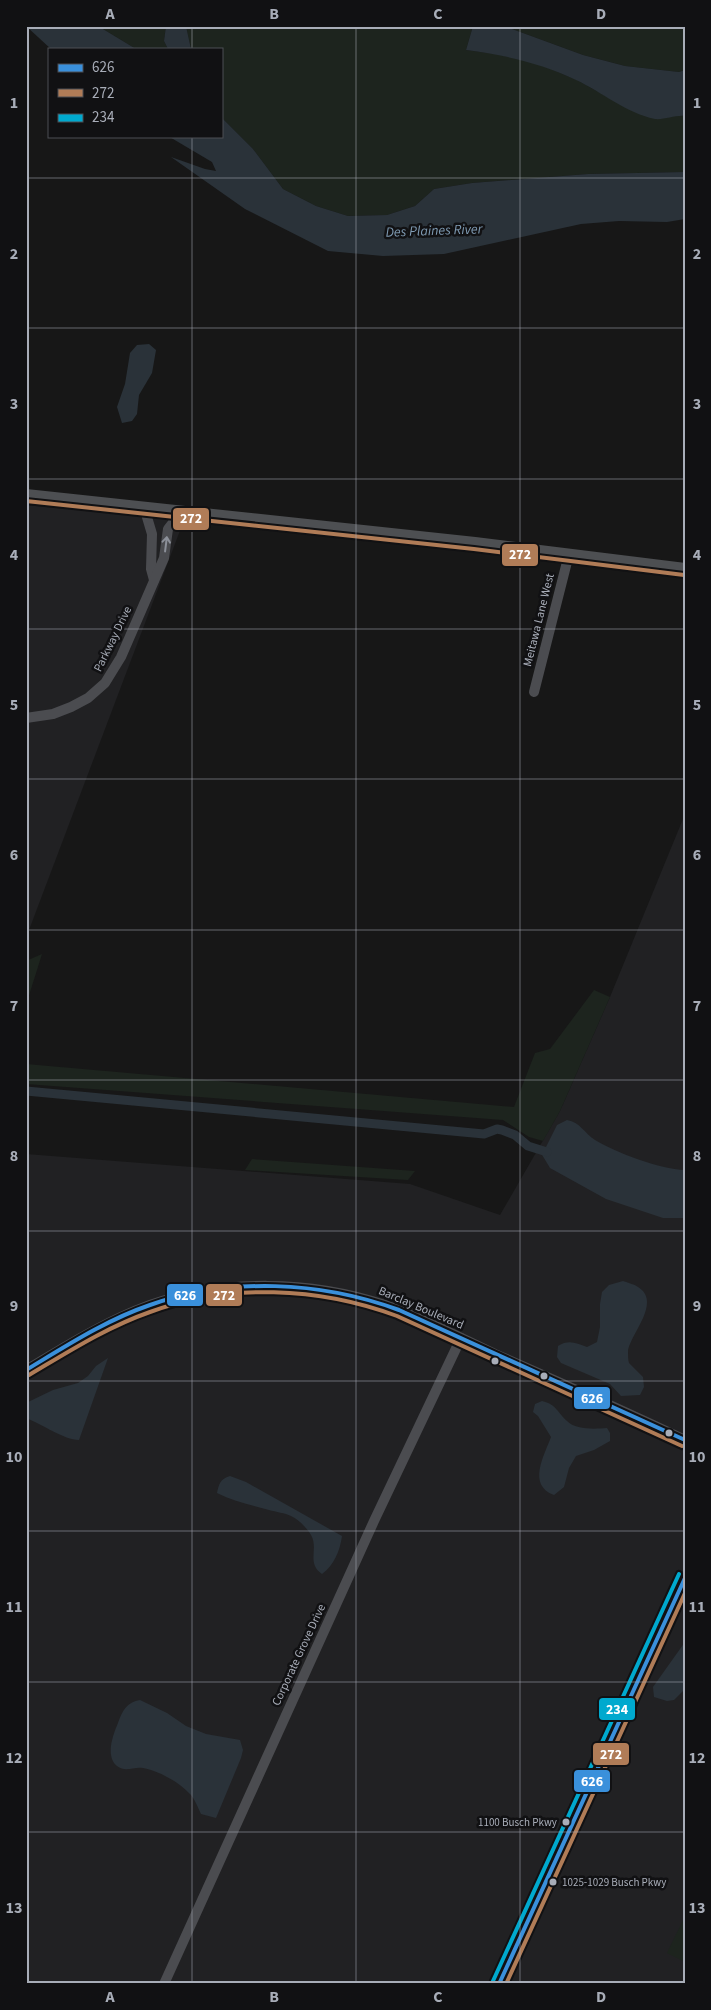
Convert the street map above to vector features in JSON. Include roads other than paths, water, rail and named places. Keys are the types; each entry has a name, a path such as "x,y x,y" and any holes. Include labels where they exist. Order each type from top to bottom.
{"main road":[{"path":"26,495 569,554 685,569"}],"street":[{"name":"Parkway Drive","path":"144,507 152,534 151,568 154,580"},
{"name":"Parkway Drive","path":"26,718 53,714 72,708 88,698 105,683 120,657 164,558 168,529 182,511"},
{"name":"Meitawa Lane West","path":"534,692 569,554"},
{"name":"Barclay Boulevard","path":"26,1370 103,1326 151,1305 206,1291 242,1287 301,1287 361,1298 386,1305 589,1395 685,1440"},
{"name":"Corporate Grove Drive","path":"164,1984 330,1619 461,1338"},
{"path":"499,1984 685,1577"}],"water":[{"path":"26,26 98,26 134,48 50,48"},
{"path":"166,26 186,26 191,48 168,48 164,41"},
{"path":"473,26 504,26 583,55 625,66 679,72 685,70 685,116 655,119 644,116 563,74 536,64 508,57 466,50"},
{"name":"Des Plaines River","path":"222,118 253,149 283,189 316,206 348,216 387,215 415,206 434,189 472,183 588,174 685,172 685,219 667,222 619,221 581,224 444,254 383,256 328,251 245,209 171,157 216,171 212,162 171,138 222,138"},
{"path":"149,344 156,350 152,373 139,395 137,414 132,421 122,423 117,407 125,384 130,353 137,345"},
{"path":"567,1120 579,1125 595,1140 615,1150 663,1167 685,1170 685,1218 663,1218 606,1199 550,1168 538,1148 546,1147 557,1125"},
{"path":"623,1281 638,1287 645,1293 647,1301 643,1318 628,1351 629,1363 643,1377 644,1387 640,1395 621,1396 610,1384 561,1363 557,1357 558,1346 562,1344 572,1342 587,1347 597,1342 602,1292 609,1285"},
{"path":"108,1358 79,1440 60,1435 26,1418 26,1403 53,1390 78,1383 88,1376 96,1366"},
{"path":"542,1401 554,1407 567,1421 575,1426 597,1429 607,1428 610,1433 610,1441 594,1450 576,1456 569,1468 564,1487 554,1495 541,1484 539,1477 542,1461 551,1437 538,1416 533,1412 535,1404"},
{"path":"230,1476 246,1482 342,1536 336,1557 330,1566 322,1574 317,1570 314,1561 313,1540 305,1527 297,1519 286,1514 242,1503 217,1493 220,1482"},
{"path":"685,1642 685,1689 674,1700 667,1701 654,1697 653,1687"},
{"path":"140,1700 167,1713 186,1726 206,1734 240,1740 243,1750 241,1758 216,1818 201,1814 190,1794 168,1778 143,1768 120,1768 113,1762 111,1745 123,1711 128,1705"}],"waterway":[{"path":"26,1091 484,1134 497,1129 515,1135 528,1146 547,1152"}],"place":[{"name":"1100 Busch Pkwy","path":"566,1822"},
{"name":"1025-1029 Busch Pkwy","path":"553,1882"}]}
